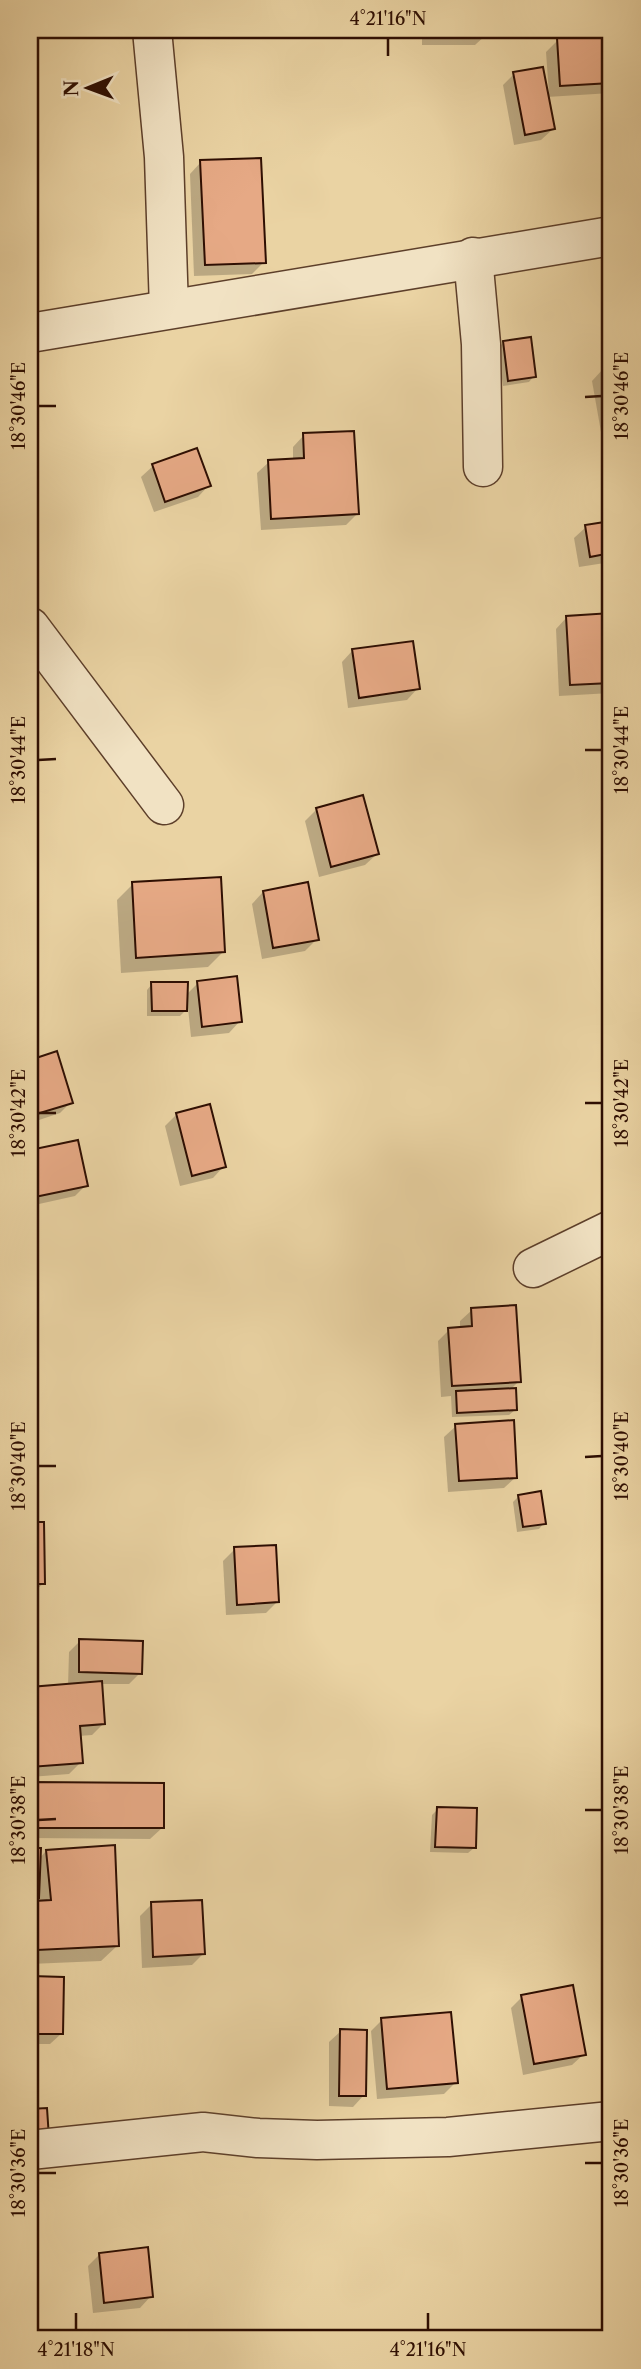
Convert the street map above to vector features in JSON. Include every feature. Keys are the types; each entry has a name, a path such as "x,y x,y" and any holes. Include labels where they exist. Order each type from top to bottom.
{"street":[{"path":"152,30 164,157 169,309"},
{"path":"30,333 611,236"},
{"path":"473,257 481,344 483,467"},
{"path":"30,627 164,805"},
{"path":"533,1268 611,1230"},
{"path":"30,2150 203,2132 305,2140 449,2137 611,2121"}],"building":[{"path":"433,30 489,30 488,35 433,34"},
{"path":"501,30 540,30 502,32"},
{"path":"611,35 611,83 560,86 557,38"},
{"path":"543,67 555,129 525,135 513,72"},
{"path":"261,158 266,263 205,265 200,160"},
{"path":"531,337 536,377 508,381 503,341"},
{"path":"611,366 611,419 603,368"},
{"path":"354,431 359,514 271,519 268,460 304,458 303,433"},
{"path":"197,448 211,486 165,502 152,464"},
{"path":"611,521 611,553 590,557 585,525"},
{"path":"611,613 611,683 570,685 566,616"},
{"path":"413,641 420,689 359,698 352,649"},
{"path":"363,795 379,854 331,867 316,808"},
{"path":"221,877 225,952 136,958 132,882"},
{"path":"308,882 319,940 273,948 263,891"},
{"path":"237,976 242,1022 202,1027 197,981"},
{"path":"151,982 188,982 187,1011 152,1011"},
{"path":"57,1051 73,1103 30,1116 30,1060"},
{"path":"210,1104 226,1167 192,1176 176,1113"},
{"path":"78,1140 88,1186 30,1198 30,1150"},
{"path":"516,1305 521,1382 452,1386 448,1328 472,1326 471,1308"},
{"path":"516,1388 517,1410 457,1413 456,1391"},
{"path":"514,1420 517,1478 459,1481 455,1424"},
{"path":"541,1491 546,1524 523,1527 518,1495"},
{"path":"30,1522 44,1522 45,1584 30,1584"},
{"path":"276,1545 279,1602 237,1605 234,1547"},
{"path":"79,1639 143,1641 142,1674 79,1672"},
{"path":"102,1681 105,1724 80,1726 83,1763 30,1767 30,1687"},
{"path":"31,1782 164,1783 164,1828 31,1828"},
{"path":"437,1807 477,1808 476,1848 435,1847"},
{"path":"115,1845 119,1946 37,1950 34,1901 51,1900 46,1850"},
{"path":"30,1848 41,1848 39,1898 30,1898"},
{"path":"202,1900 205,1954 153,1957 151,1902"},
{"path":"31,1976 64,1977 63,2034 31,2034"},
{"path":"573,1985 586,2055 534,2064 521,1995"},
{"path":"451,2012 458,2083 387,2089 381,2018"},
{"path":"340,2029 367,2030 366,2096 339,2096"},
{"path":"47,2108 49,2138 30,2139 30,2109"},
{"path":"148,2247 153,2297 104,2303 99,2253"},
{"path":"518,2337 518,2339 475,2339"}]}
